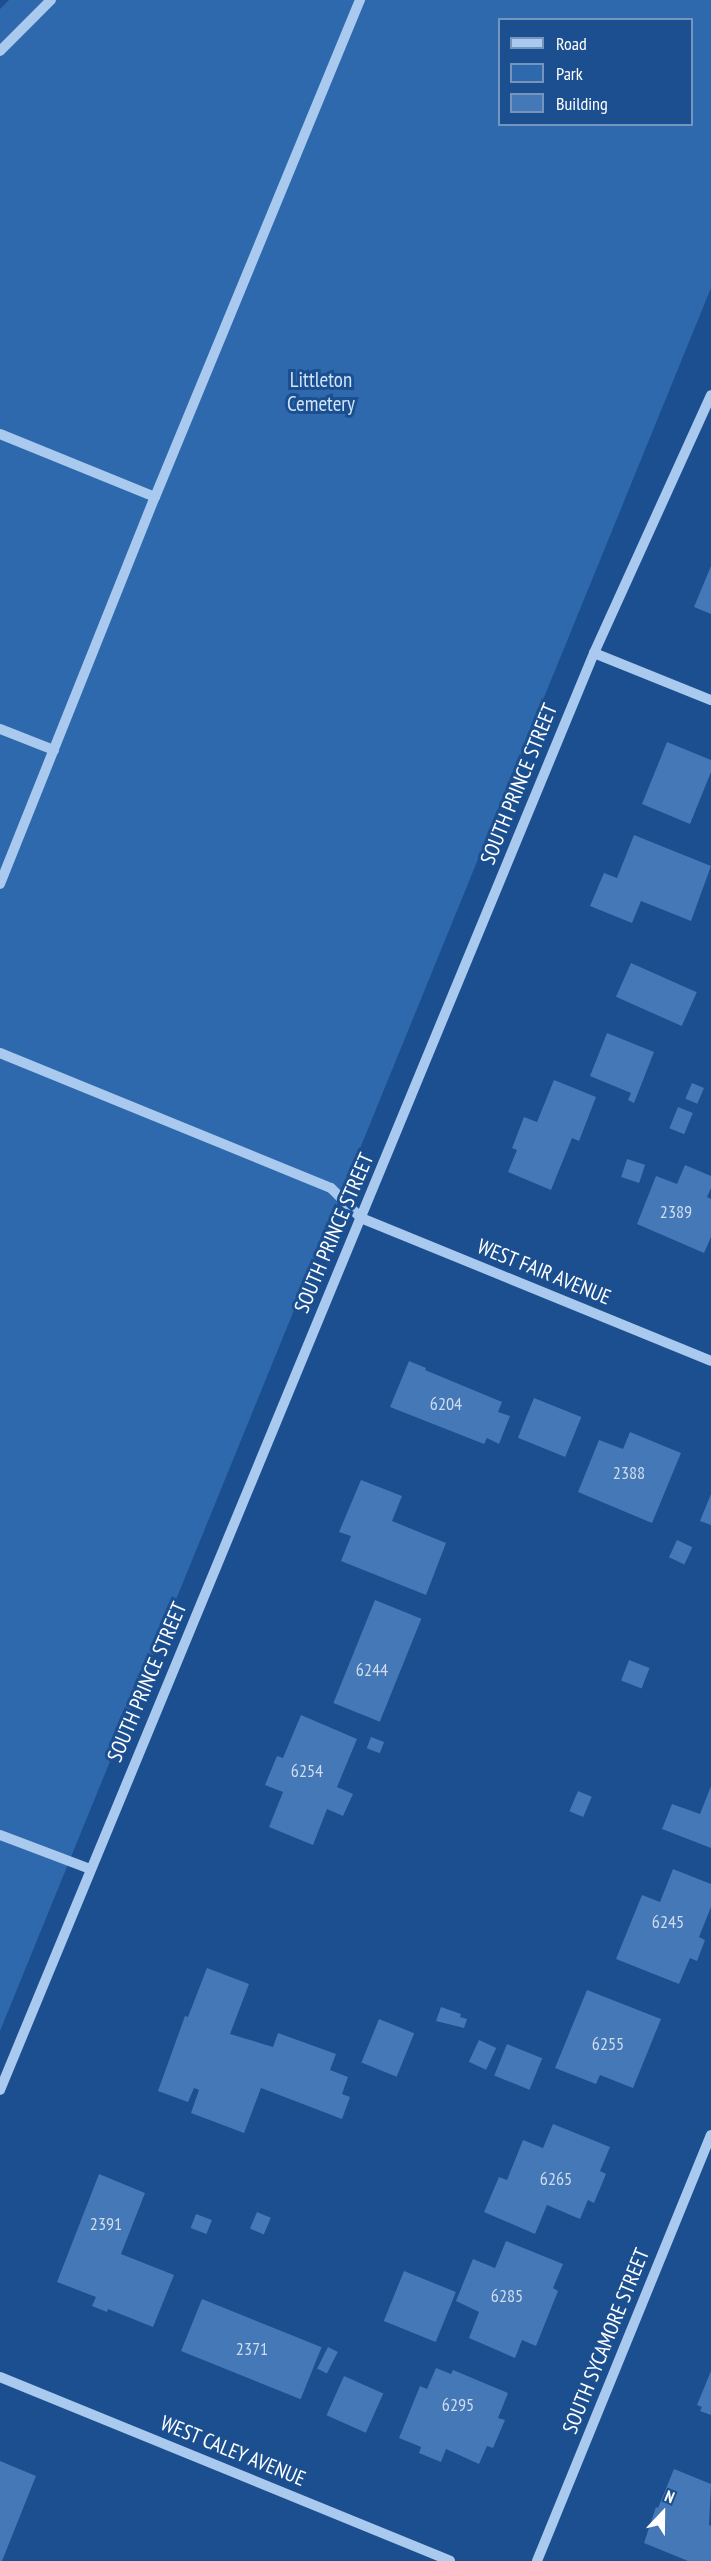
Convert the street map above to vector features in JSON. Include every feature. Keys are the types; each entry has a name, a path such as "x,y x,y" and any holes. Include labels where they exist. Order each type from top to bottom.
{"street":[{"path":"0,51 51,0"},
{"path":"0,884 155,497 360,0"},
{"name":"SOUTH PRINCE STREET","path":"0,2090 594,653 711,395"},
{"path":"0,434 155,497"},
{"path":"594,653 711,700"},
{"path":"0,729 54,750"},
{"path":"0,1053 331,1188 361,1218"},
{"name":"WEST FAIR AVENUE","path":"361,1218 711,1361"},
{"path":"0,1835 90,1869"},
{"name":"SOUTH SYCAMORE STREET","path":"537,2561 711,2135"},
{"name":"WEST CALEY AVENUE","path":"0,2377 450,2561"}],"green space":[{"name":"Littleton Cemetery","path":"9,0 711,0 711,288 0,2031 0,9"}],"building":[{"path":"711,566 711,614 694,607"},
{"path":"667,742 711,760 711,772 690,824 642,804"},
{"path":"634,835 711,866 691,921 641,901 632,923 590,906 604,873 617,878"},
{"path":"631,963 697,992 682,1026 616,997"},
{"path":"607,1033 654,1052 634,1103 628,1100 631,1093 590,1076"},
{"path":"554,1080 596,1097 579,1141 572,1138 551,1190 508,1172 517,1150 512,1148 524,1117 537,1122"},
{"path":"692,1083 704,1088 697,1104 685,1099"},
{"path":"678,1107 693,1113 684,1134 669,1128"},
{"path":"627,1159 645,1165 639,1183 621,1177"},
{"path":"685,1165 711,1176 711,1188 707,1197 711,1199 711,1237 704,1253 637,1224 656,1176 677,1184"},
{"path":"409,1361 502,1402 498,1412 510,1416 499,1444 487,1438 484,1444 390,1407"},
{"path":"534,1398 581,1417 565,1457 518,1438"},
{"path":"630,1432 681,1453 652,1523 578,1492 599,1440 623,1449"},
{"path":"361,1480 402,1496 392,1521 446,1543 426,1595 341,1561 351,1536 339,1532"},
{"path":"711,1494 711,1525 700,1521"},
{"path":"677,1540 692,1547 684,1564 669,1557"},
{"path":"375,1600 421,1619 380,1722 333,1703"},
{"path":"629,1660 650,1668 642,1688 621,1681"},
{"path":"301,1715 357,1739 337,1787 353,1794 343,1816 327,1809 313,1845 269,1827 283,1792 265,1785 277,1756 283,1758"},
{"path":"371,1737 384,1742 380,1753 367,1748"},
{"path":"711,1786 711,1848 662,1829 672,1804 700,1814"},
{"path":"578,1791 592,1797 583,1817 569,1811"},
{"path":"673,1869 711,1884 711,1907 699,1937 705,1940 697,1961 690,1958 679,1984 616,1959 642,1895 660,1902"},
{"path":"207,1968 249,1984 230,2034 273,2047 278,2033 336,2054 330,2070 348,2077 342,2094 350,2097 342,2119 261,2088 244,2133 191,2113 199,2090 194,2088 188,2102 158,2091 185,2016 188,2017"},
{"path":"587,1990 661,2019 633,2088 600,2075 596,2084 555,2068"},
{"path":"441,2007 461,2014 460,2017 467,2019 464,2028 436,2021"},
{"path":"379,2019 414,2033 397,2077 361,2063"},
{"path":"479,2040 496,2048 486,2070 469,2062"},
{"path":"507,2044 542,2058 529,2090 494,2076"},
{"path":"553,2124 610,2147 600,2171 606,2174 594,2203 588,2200 580,2219 547,2205 535,2234 484,2212 499,2177 507,2180 523,2140 543,2148"},
{"path":"99,2174 145,2193 121,2254 174,2275 153,2327 108,2309 107,2312 92,2306 96,2297 57,2282"},
{"path":"257,2212 271,2218 264,2234 250,2229"},
{"path":"196,2214 212,2220 206,2234 191,2228"},
{"path":"506,2241 563,2264 553,2288 558,2291 536,2346 522,2340 515,2358 469,2338 479,2312 456,2301 473,2259 495,2268"},
{"path":"404,2271 456,2292 436,2342 384,2321"},
{"path":"202,2299 322,2347 301,2399 181,2351"},
{"path":"328,2347 338,2352 327,2373 317,2368"},
{"path":"436,2368 451,2374 453,2370 508,2393 498,2418 505,2420 493,2448 487,2446 479,2464 446,2449 441,2462 419,2453 421,2447 399,2438 420,2386 427,2389"},
{"path":"711,2371 711,2415 700,2411 702,2407 697,2405"},
{"path":"344,2376 383,2393 366,2433 327,2415"},
{"path":"0,2461 36,2476 2,2561 0,2561"},
{"path":"674,2469 711,2484 709,2525 711,2526 711,2561 688,2561 644,2543 656,2507 658,2508"}]}
